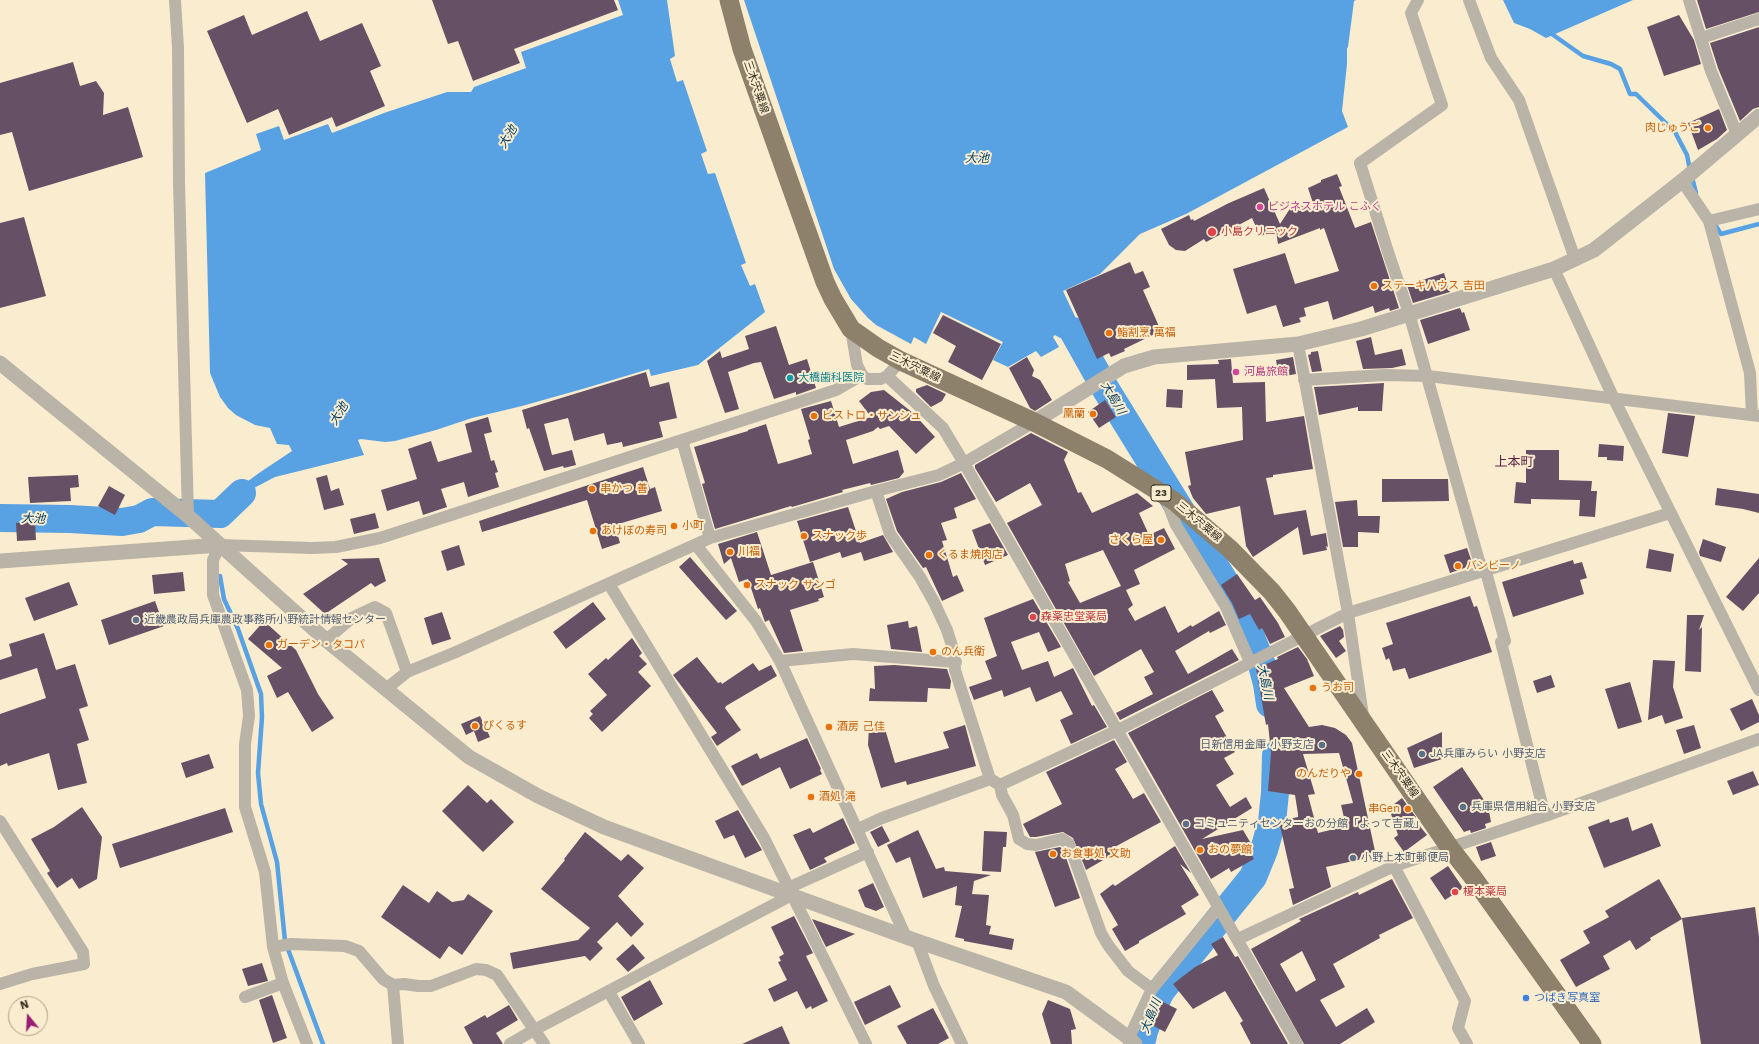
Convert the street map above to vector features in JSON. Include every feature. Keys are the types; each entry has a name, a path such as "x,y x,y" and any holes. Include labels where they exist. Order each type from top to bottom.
{"main road":[{"name":"三木宍粟線","path":"729,0 742,49 825,282 833,299 851,329 878,348 901,361 1034,422 1107,459 1174,501 1235,554 1272,592 1304,635 1450,848 1592,1044"}],"street":[{"path":"175,0 178,48 179,183 188,516"},
{"path":"1418,0 1411,13 1442,105 1360,163 1428,376 1479,561 1486,572 1505,641 1500,642 1545,816"},
{"path":"1469,0 1491,58 1519,100 1575,259"},
{"path":"1689,0 1711,71 1736,134"},
{"path":"1701,38 1759,19"},
{"path":"386,689 407,672 456,652 710,538 876,490 939,475 964,463 1034,422 1124,366 1154,357 1298,344 1361,329 1554,269 1594,250 1682,181 1759,116"},
{"path":"1304,380 1384,375 1428,376 1756,415 1750,373 1709,221 1682,181"},
{"path":"1709,221 1759,209"},
{"path":"1554,269 1614,399 1759,690"},
{"path":"851,329 857,365 862,375 867,379 880,379 887,376 901,361"},
{"path":"1298,344 1348,613 1363,722"},
{"path":"0,362 188,516 326,640 469,757 538,796 604,827 790,892 911,939 1066,992 1131,1042 1152,989 1218,908"},
{"path":"0,561 220,545 312,548 356,544 380,538 836,390 862,375"},
{"path":"887,376 943,428 1297,1044"},
{"path":"682,440 710,538"},
{"path":"876,490 890,534 920,577 947,630 954,652 956,662 955,670 995,782 1013,815 1019,839 1027,844 1036,845 1062,839 1069,844 1102,933 1108,945 1128,971 1152,989"},
{"path":"1165,495 1176,525 1226,607 1250,662"},
{"path":"858,829 882,818 995,782 1116,730 1348,613 1486,572 1670,513"},
{"path":"220,545 213,560 213,595 247,690 249,716 245,744 245,807 265,872 282,946 283,983 306,1044"},
{"path":"696,545 756,621 780,661 868,852 961,1044"},
{"path":"609,584 760,832 866,1044"},
{"path":"326,640 352,618 375,607 386,613 407,672"},
{"path":"780,661 854,654 956,662"},
{"path":"1238,939 1394,866 1545,816 1759,739"},
{"path":"0,821 83,952 84,964 32,974 0,984"},
{"path":"510,1044 534,1030 610,992 790,892 868,852"},
{"path":"1394,866 1465,1001 1458,1028 1467,1044"},
{"path":"282,946 345,946 359,951 383,978 393,986 398,1044"},
{"path":"393,986 404,984 431,986 443,983 476,969 486,970 497,975 544,1044"},
{"path":"246,997 283,983"},
{"path":"610,992 638,1044"}],"water":[{"path":"618,0 667,0 675,56 670,59 677,82 683,80 707,151 701,154 708,174 715,173 746,263 741,265 750,286 755,284 765,312 698,365 651,376 649,369 395,441 385,442 361,439 358,440 364,455 275,477 254,488 222,521 212,518 232,493 292,451 289,445 277,444 270,428 255,425 236,415 228,408 220,397 210,373 205,173 261,150 256,134 279,126 284,140 328,124 332,133 384,113 447,92 471,92 474,87 526,68 521,52 623,15"},
{"name":"大池","path":"744,0 1356,0 1354,1 1347,48 1347,64 1342,111 1348,127 1186,214 1140,234 1100,274 1063,291 1080,327 1060,338 1055,335 1053,337 1059,347 1041,357 1036,351 1008,367 993,360 1003,342 941,312 926,344 914,337 911,344 876,325 851,299 834,269"},
{"path":"1503,0 1633,0 1546,38 1530,29 1514,23"}],"building":[{"path":"432,0 614,0 618,10 514,49 520,63 473,81 458,41 448,44"},
{"path":"1697,0 1759,0 1759,12 1706,29"},
{"path":"307,11 320,41 362,23 381,66 370,71 385,106 336,127 332,117 289,135 278,109 247,123 207,31 244,15 252,35"},
{"path":"1679,15 1694,40 1701,64 1664,76 1647,27"},
{"path":"1759,27 1759,107 1753,109 1740,121 1718,68 1710,43"},
{"path":"73,62 80,86 96,81 104,93 103,115 128,107 143,157 29,191 12,132 0,135 0,83"},
{"name":"肉じゅうご","path":"1719,109 1727,130 1717,139 1698,150 1688,123"},
{"path":"1337,174 1342,186 1339,187 1355,228 1371,222 1399,308 1390,311 1389,308 1375,313 1373,306 1333,320 1328,301 1304,308 1306,316 1299,318 1301,322 1283,327 1276,305 1247,314 1233,269 1285,253 1295,284 1339,271 1324,228 1320,230 1320,228 1278,244 1276,231 1260,236 1252,218 1206,242 1204,239 1185,251 1176,250 1169,245 1161,229 1189,215 1191,220 1193,219 1194,221 1229,203 1264,188 1280,224 1293,204 1315,209 1308,188 1321,182 1321,180"},
{"path":"24,217 46,296 0,308 0,223"},
{"path":"1130,262 1135,274 1143,271 1150,287 1143,290 1161,331 1124,349 1125,351 1111,357 1109,353 1097,359 1066,290"},
{"path":"1444,273 1450,292 1413,303 1407,285"},
{"path":"1460,308 1462,313 1464,312 1470,330 1428,344 1420,320"},
{"path":"943,315 1001,344 982,380 948,362 956,346 933,333"},
{"path":"776,326 789,365 807,359 816,388 796,395 796,392 774,399 761,362 754,363 728,372 739,409 725,413 707,361 720,351 722,358 749,349 745,336"},
{"path":"1371,337 1375,355 1402,349 1406,365 1392,368 1363,369 1356,341"},
{"path":"1318,351 1322,371 1312,372 1308,355 1311,354 1311,352"},
{"path":"1027,357 1034,370 1032,376 1040,380 1052,400 1035,411 1030,408 1009,368"},
{"path":"1293,357 1296,374 1279,377 1276,360"},
{"path":"1231,359 1233,383 1265,382 1266,422 1304,416 1313,469 1273,475 1273,477 1266,478 1274,515 1306,510 1311,536 1326,533 1327,550 1303,555 1298,527 1253,557 1246,546 1240,506 1206,514 1193,498 1188,486 1191,485 1185,452 1243,440 1242,407 1217,408 1215,379 1187,380 1187,365 1219,364 1218,360"},
{"path":"646,372 650,387 669,382 677,418 659,422 663,437 623,447 622,442 607,445 604,433 574,441 568,418 544,424 552,455 572,450 576,465 564,468 563,466 544,471 529,428 527,429 522,410"},
{"path":"1384,383 1382,411 1358,411 1358,407 1319,415 1314,387"},
{"path":"927,385 946,394 942,401 931,407 916,392 916,389"},
{"path":"1167,389 1183,390 1182,408 1166,407"},
{"path":"884,390 913,413 935,437 916,454 889,426 880,429 878,427 873,431 846,440 853,464 898,450 904,472 899,478 842,490 843,492 715,529 702,484 705,483 694,447 766,424 778,464 789,461 812,454 808,440 810,439 801,409 831,401 839,427 871,417 859,401 871,392"},
{"path":"1105,400 1116,417 1099,428 1088,412"},
{"path":"1668,413 1695,416 1688,457 1662,453"},
{"path":"488,417 492,432 484,434 491,461 494,460 498,472 495,473 499,487 468,497 464,482 441,489 447,507 423,515 419,501 387,511 381,490 417,479 408,449 431,441 438,462 472,452 465,424"},
{"path":"1031,433 1068,452 1064,460 1078,493 1081,492 1092,513 1137,493 1153,506 1139,513 1149,535 1164,528 1175,549 1134,570 1140,584 1126,590 1133,605 1128,609 1135,621 1165,606 1178,633 1191,625 1192,627 1219,611 1226,625 1210,633 1209,631 1175,651 1188,674 1232,649 1239,660 1120,720 1116,713 1153,694 1144,677 1154,672 1141,649 1094,676 1007,523 1042,505 1030,483 996,502 975,468 975,465","holes":["1103,550 1121,586 1080,603 1068,582 1070,581 1065,564"]},
{"path":"1599,444 1624,446 1623,461 1607,460 1607,457 1598,457"},
{"path":"1526,450 1559,450 1559,480 1592,481 1591,491 1597,491 1595,517 1579,516 1580,500 1531,499 1531,504 1514,503 1516,482 1526,483"},
{"path":"643,467 650,489 655,487 662,511 615,525 620,543 602,549 587,500 482,532 479,521"},
{"path":"961,473 976,499 954,508 957,518 941,523 947,540 942,541 953,577 957,575 964,591 942,601 926,567 923,568 897,531 886,499 902,492 941,482"},
{"path":"78,475 79,487 70,488 71,501 30,503 28,477"},
{"path":"327,475 331,491 339,488 344,505 324,510 316,478"},
{"path":"1382,479 1448,479 1449,501 1382,502"},
{"path":"109,486 125,495 115,515 98,506"},
{"path":"1717,488 1759,494 1759,513 1715,505"},
{"path":"1357,500 1358,516 1380,516 1379,533 1358,532 1358,547 1343,547 1335,502"},
{"path":"848,507 860,543 883,535 893,552 864,561 861,552 842,558 840,552 810,562 797,521"},
{"path":"375,513 379,528 354,534 350,519"},
{"path":"35,522 36,540 17,541 16,523"},
{"path":"990,523 1008,555 985,565 972,530"},
{"path":"757,532 771,575 813,562 824,597 818,599 819,601 790,610 803,651 784,653 769,620 765,622 760,608 758,609 748,579 739,582 731,558 724,564 718,544"},
{"path":"1703,539 1726,547 1721,562 1700,556 1699,552"},
{"path":"459,545 465,565 447,571 441,551"},
{"path":"1467,548 1473,565 1450,573 1444,555"},
{"path":"1649,549 1674,554 1671,572 1646,568"},
{"path":"690,557 737,611 726,620 679,567"},
{"path":"379,558 386,581 375,587 371,583 325,614 303,594 348,564 341,559"},
{"path":"1759,558 1759,593 1743,611 1726,597"},
{"path":"1573,560 1574,564 1582,562 1587,578 1580,580 1584,594 1513,617 1502,582"},
{"path":"183,572 185,591 154,594 152,575"},
{"path":"1237,574 1255,600 1260,597 1278,623 1285,637 1270,644 1262,628 1259,630 1250,614 1239,619 1232,603 1221,585"},
{"path":"69,582 78,605 34,621 25,598"},
{"path":"1470,596 1474,607 1477,606 1492,652 1409,679 1405,668 1393,671 1389,658 1386,660 1382,648 1393,644 1386,623"},
{"path":"1033,599 1061,647 1048,652 1039,632 1011,642 1022,670 1048,661 1054,677 1073,668 1092,706 1094,705 1107,727 1071,744 1060,720 1073,714 1061,691 1036,702 1030,687 1004,697 1002,690 974,700 969,687 992,679 985,661 997,656 984,618"},
{"path":"155,601 164,626 109,645 101,620"},
{"path":"593,602 606,619 566,649 553,632"},
{"path":"442,612 451,639 432,645 424,618"},
{"path":"1687,615 1704,615 1699,630 1702,627 1701,672 1685,671"},
{"path":"264,621 296,650 318,694 334,718 312,732 288,692 277,698 267,676 282,668 248,639"},
{"path":"908,621 909,628 917,626 922,652 891,649 887,625"},
{"path":"1340,626 1343,630 1344,637 1339,641 1346,651 1336,658 1320,636"},
{"path":"44,633 56,670 75,664 88,706 79,709 89,740 77,744 87,783 58,790 49,753 8,766 7,763 0,766 0,714 46,698 37,668 0,680 0,660 12,656 9,644"},
{"path":"632,638 642,653 639,656 647,664 638,672 651,686 602,732 589,718 593,714 590,711 607,695 588,674 606,658 608,660"},
{"path":"1298,647 1307,659 1314,676 1284,688 1309,727 1322,725 1335,728 1346,735 1352,743 1376,856 1326,867 1331,887 1293,905 1289,889 1294,888 1279,821 1298,817 1298,814 1295,795 1268,791 1271,753 1268,724 1266,725 1256,668 1278,659 1277,657","holes":["1339,753 1353,803 1341,805 1346,826 1318,833 1308,795 1315,794 1303,754"]},
{"path":"697,657 718,683 721,682 722,684 753,663 759,671 771,665 777,676 726,706 725,708 741,730 717,746 711,737 717,733 673,675"},
{"path":"1653,660 1675,661 1673,687 1683,718 1665,724 1662,715 1648,720"},
{"path":"894,665 947,669 951,681 950,689 928,688 927,702 869,701 870,688 875,689 874,666"},
{"path":"1551,675 1555,687 1537,693 1533,681"},
{"path":"1630,682 1642,722 1618,729 1605,689"},
{"path":"1212,690 1224,711 1215,716 1235,752 1224,758 1234,774 1216,785 1230,807 1246,797 1252,808 1202,839 1243,830 1253,847 1249,849 1254,859 1231,872 1229,868 1211,879 1128,733"},
{"path":"1752,699 1759,715 1759,722 1741,731 1730,709"},
{"path":"480,716 490,737 478,742 474,731 466,735 461,724"},
{"path":"883,722 895,763 949,748 943,732 965,725 976,766 907,785 906,781 881,788 868,745 869,726"},
{"path":"1694,725 1701,748 1684,754 1676,730"},
{"path":"1442,732 1442,759 1414,768 1407,748"},
{"path":"807,738 822,774 790,789 780,767 742,786 731,766 757,753 760,759"},
{"path":"1114,740 1127,762 1115,769 1133,799 1144,793 1161,822 1109,850 1112,855 1086,870 1073,838 1063,832 1030,837 1023,824 1062,804 1046,772"},
{"path":"209,754 214,768 186,778 181,763"},
{"path":"1462,767 1488,806 1491,822 1485,824 1486,828 1471,833 1470,830 1464,832 1433,787"},
{"path":"1753,771 1759,785 1733,795 1727,781"},
{"path":"468,785 487,803 491,799 514,822 483,852 442,811"},
{"path":"1402,798 1416,817 1414,819 1427,835 1404,852 1394,838 1398,835 1389,808"},
{"path":"82,807 102,837 97,879 79,889 72,878 57,888 47,873 50,871 31,839 54,827"},
{"path":"225,808 233,832 120,868 112,844"},
{"path":"738,810 762,850 745,858 734,835 724,839 715,821"},
{"path":"1628,817 1632,831 1652,823 1661,846 1604,868 1588,827 1609,819 1610,823"},
{"path":"843,818 855,843 824,858 827,862 810,870 793,835 810,828 813,833"},
{"path":"882,826 890,841 878,847 870,832"},
{"path":"918,830 936,869 944,867 945,871 991,875 974,881 972,894 989,895 986,925 991,926 989,934 1014,939 1012,950 964,941 964,939 955,937 962,906 955,905 957,886 923,898 910,857 896,863 887,845"},
{"path":"984,831 1007,832 1006,847 1003,847 1001,872 982,871"},
{"path":"585,832 621,861 628,854 644,868 618,896 644,924 631,937 617,922 597,942 603,948 590,961 585,956 513,969 510,953 578,940 590,928 541,889 565,860 564,859"},
{"path":"1491,842 1496,856 1481,861 1476,847"},
{"path":"1175,846 1191,873 1180,864 1199,895 1181,906 1186,914 1139,941 1139,943 1125,951 1112,929 1118,925 1100,894 1113,884 1115,886"},
{"path":"1060,847 1063,849 1080,898 1055,907 1035,852"},
{"path":"1448,866 1463,888 1445,900 1430,878"},
{"path":"1392,879 1413,918 1379,935 1380,938 1333,964 1345,987 1320,1000 1336,1027 1367,1008 1375,1022 1340,1044 1304,1044 1251,949 1301,921 1299,919 1358,892 1359,895","holes":["1302,951 1316,980 1296,992 1280,964"]},
{"path":"1659,879 1682,919 1650,938 1651,940 1636,950 1630,940 1603,956 1610,969 1576,987 1560,960 1590,943 1583,931 1609,917 1605,911"},
{"path":"873,883 884,907 876,911 865,907 858,890"},
{"path":"403,885 429,903 437,891 452,902 464,900 468,894 493,911 462,955 449,946 440,959 381,917"},
{"path":"1755,907 1759,937 1759,1044 1701,1044 1682,918"},
{"path":"794,916 813,953 806,956 828,1001 812,1009 811,1006 806,1009 797,991 774,1002 768,989 787,980 778,962 781,961 779,957 784,954 771,927"},
{"path":"812,919 855,934 826,947"},
{"path":"1223,937 1235,957 1238,956 1288,1044 1251,1044 1240,1023 1243,1021 1225,991 1193,1009 1173,984 1195,967 1218,955 1211,944"},
{"path":"633,944 645,958 628,972 616,959"},
{"path":"262,963 268,981 248,986 242,969"},
{"path":"650,980 663,1004 634,1021 621,997"},
{"path":"890,985 901,1007 865,1025 854,1002"},
{"path":"272,995 287,1038 273,1043 259,1000"},
{"path":"1048,1000 1070,1009 1076,1029 1071,1030 1072,1044 1051,1044 1042,1014"},
{"path":"1161,1001 1177,1009 1165,1032 1150,1024"},
{"path":"509,1005 518,1020 496,1033 503,1044 473,1044 464,1027 485,1015 487,1018"},
{"path":"933,1008 949,1038 938,1044 907,1044 897,1026"},
{"path":"782,1026 790,1044 742,1044"}],"waterway":[{"path":"1549,32 1583,56 1611,64 1620,69 1630,94 1636,94 1675,132 1687,155 1690,170"},
{"path":"1692,177 1696,193"},
{"path":"1714,223 1721,234 1759,224"},
{"name":"大島川","path":"1073,331 1105,388 1223,579 1242,614 1262,665 1270,704"},
{"name":"大池","path":"0,518 70,519 122,522 139,519 152,512 220,514 242,493"},
{"path":"220,576 224,599 238,629 261,694 262,717 258,773 261,804 277,862 285,941 323,1044"},
{"name":"大島川","path":"1141,1044 1144,1031 1161,991 1253,877 1264,850 1272,822 1275,793 1276,755"}],"place":[{"name":"肉じゅうご","path":"1708,128"},
{"name":"ビジネスホテル こふく","path":"1260,207"},
{"name":"小島クリニック","path":"1212,232"},
{"name":"ステーキハウス 吉田","path":"1374,286"},
{"name":"鮨割烹 萬福","path":"1109,333"},
{"name":"河島旅館","path":"1236,372"},
{"name":"大橋歯科医院","path":"790,378"},
{"name":"凰蘭","path":"1093,414"},
{"name":"ビストロ・サンシュ","path":"814,416"},
{"name":"串かつ 善","path":"592,489"},
{"name":"小町","path":"674,526"},
{"name":"あけぼの寿司","path":"593,531"},
{"name":"スナック歩","path":"804,536"},
{"name":"さくら屋","path":"1161,540"},
{"name":"川福","path":"730,552"},
{"name":"くるま焼肉店","path":"929,555"},
{"name":"バンビーノ","path":"1458,566"},
{"name":"スナック サンゴ","path":"747,585"},
{"name":"森薬忠堂薬局","path":"1033,617"},
{"name":"近畿農政局兵庫農政事務所小野統計情報センター","path":"136,620"},
{"name":"ガーデン・タコパ","path":"269,645"},
{"name":"のん兵衛","path":"933,652"},
{"name":"うお司","path":"1313,688"},
{"name":"ぴくるす","path":"475,726"},
{"name":"酒房 己佳","path":"829,727"},
{"name":"日新信用金庫 小野支店","path":"1322,745"},
{"name":"JA兵庫みらい 小野支店","path":"1422,754"},
{"name":"のんだりや","path":"1359,774"},
{"name":"酒処 滝","path":"811,797"},
{"name":"兵庫県信用組合 小野支店","path":"1463,807"},
{"name":"串Gen","path":"1408,809"},
{"name":"コミュニティセンターおの分館「よって吉蔵」","path":"1186,824"},
{"name":"おの夢館","path":"1200,850"},
{"name":"お食事処 文助","path":"1053,854"},
{"name":"小野上本町郵便局","path":"1353,858"},
{"name":"榎本薬局","path":"1455,892"},
{"name":"つばき写真室","path":"1526,998"}],"district":[{"name":"上本町","path":"1514,462"}]}
